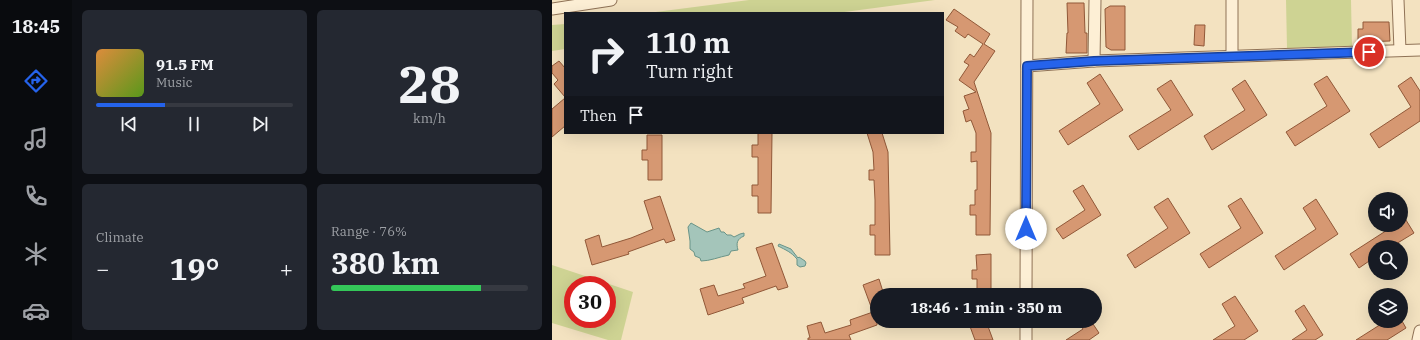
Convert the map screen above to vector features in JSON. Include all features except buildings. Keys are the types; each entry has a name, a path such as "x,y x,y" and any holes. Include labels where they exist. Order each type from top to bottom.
{"street":[{"path":"552,9 611,0"},
{"path":"1094,61 1095,0"},
{"path":"1232,0 1232,56"},
{"path":"1398,0 1400,50"},
{"path":"1026,1 1026,288"},
{"path":"1027,66 1094,61 1420,50"},
{"path":"1026,328 1026,340"},
{"path":"1418,340 1420,331"}],"green space":[{"path":"749,0 935,0 845,12 656,12"},
{"path":"1286,0 1351,0 1352,47 1287,48"},
{"path":"564,24 564,49 552,51 552,25"},
{"path":"552,265 585,276 564,276 564,327 552,323"},
{"path":"616,286 633,292 621,340 608,340 568,328 616,328"}],"water":[{"path":"691,223 707,232 719,228 721,232 724,232 727,235 734,237 744,233 744,236 740,238 738,242 738,250 731,251 729,255 701,261 700,258 695,256 694,252 690,249 688,227"},
{"path":"779,244 791,249 798,258 799,257 805,261 805,266 800,267 797,265 797,259 786,250 778,246"}],"route":[{"path":"1026,229 1027,66 1094,61 1369,52"}]}
